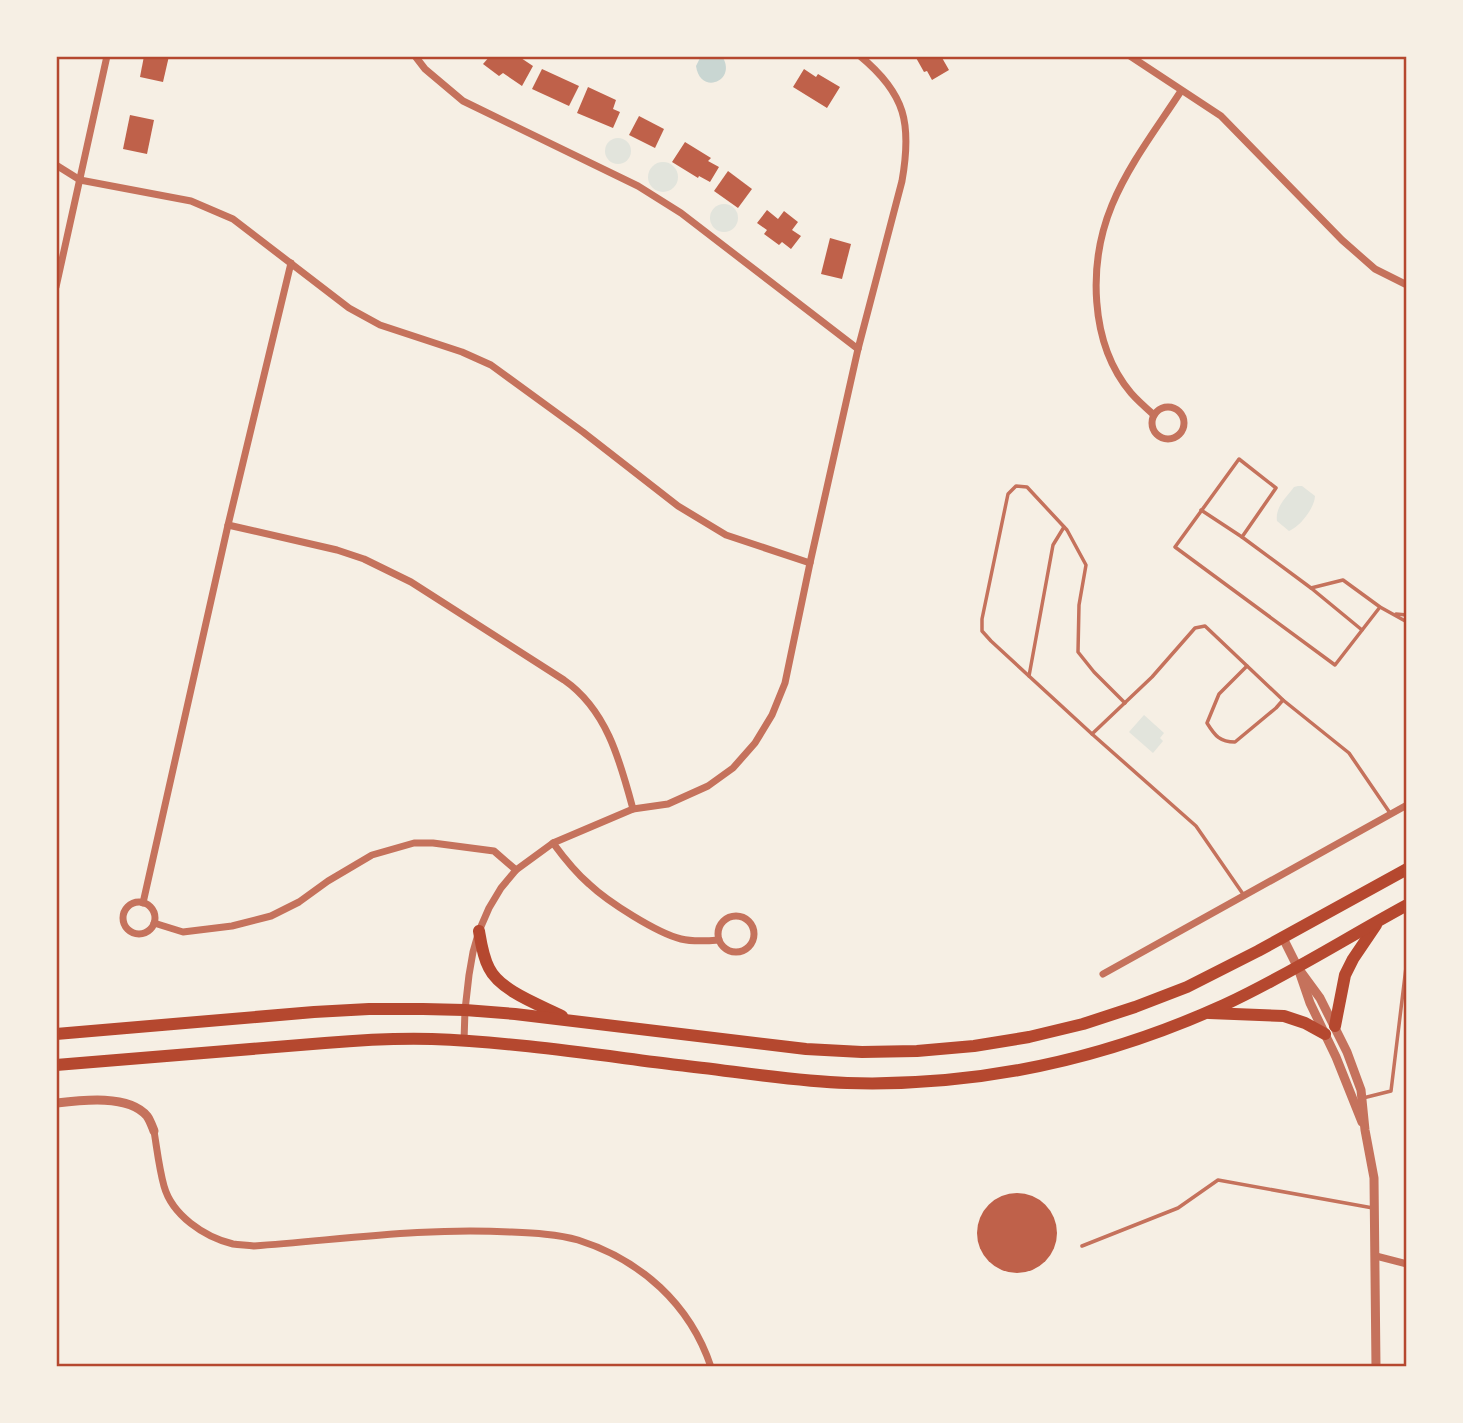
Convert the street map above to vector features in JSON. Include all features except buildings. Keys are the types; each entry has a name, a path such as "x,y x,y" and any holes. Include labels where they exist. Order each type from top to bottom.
{"highway":[{"path":"56,1034 369,1009 465,1010 806,1049 876,1052 974,1046 1083,1024 1187,987 1283,938 1407,869"},
{"path":"56,1065 396,1039 464,1041 528,1047 790,1079 846,1083 900,1083 1009,1073 1064,1061 1147,1037 1205,1013 1298,968 1407,905"},
{"path":"1205,1013 1284,1016 1330,1030 1345,975 1378,921"},
{"path":"479,931 484,954 495,977 522,996 572,1021"}],"street":[{"path":"56,287 107,56"},
{"path":"415,56 425,69 463,101 638,186 681,213 858,349"},
{"path":"464,1041 465,1010 473,952 479,931 501,888 516,870 553,843 634,809 668,804 708,786 733,768 755,743 772,715 785,683 858,349 902,181 906,155 902,108 879,72 860,56"},
{"path":"1130,56 1221,116 1342,240 1375,269 1407,285"},
{"path":"1154,415 1131,394 1111,360 1103,339 1096,294 1096,274 1104,227 1112,204 1126,176 1181,91"},
{"path":"56,165 80,180 191,201 233,219 349,309 380,325 462,352 491,365 583,432 677,506 726,535 810,564"},
{"path":"143,903 290,263"},
{"path":"1166,407 1176,410 1184,423 1180,433 1171,439 1160,437 1152,425 1154,415 1166,407"},
{"path":"228,525 337,550 364,559 411,582 576,688 606,727 621,763 634,809"},
{"path":"1103,974 1407,805"},
{"path":"154,923 183,932 232,926 271,916 299,902 372,855 414,843 494,851 516,870"},
{"path":"553,843 590,886 642,921 668,934 683,939 719,940 727,950 733,952 744,951 752,942 753,927 744,918 730,917 720,925 719,940"},
{"path":"143,903 152,909 155,918 148,932 138,934 125,926 124,915 128,906 143,903"},
{"path":"1283,938 1298,968 1320,998 1336,1057 1365,1130"},
{"path":"1330,1030 1347,1052 1361,1090 1374,1178 1376,1367"},
{"path":"56,1103 97,1100 124,1102 138,1109 148,1117 154,1131 164,1188 174,1206 198,1229 233,1244 254,1246 461,1230 576,1239 612,1253 641,1270 664,1289 701,1340 711,1367"},
{"path":"1376,1256 1407,1264"}],"lane":[{"path":"1242,537 1276,488 1238,459 1175,547 1335,665 1380,607"},
{"path":"1125,703 1078,652 1079,605 1086,565 1064,527 1027,487 1016,486 1008,494 982,619 982,631 1196,826 1244,896"},
{"path":"1201,510 1311,588 1362,630"},
{"path":"1029,676 1053,545 1064,527"},
{"path":"1311,588 1343,580 1380,607 1407,622"},
{"path":"1394,614 1407,615"},
{"path":"1093,734 1152,677 1195,628 1205,626 1283,700 1349,753 1391,814"},
{"path":"1247,666 1219,694 1207,723 1213,734 1225,742 1235,742 1283,700"},
{"path":"1362,1098 1391,1091 1407,959"},
{"path":"1082,1245 1178,1208 1217,1181 1376,1208"}],"shaded area":[{"path":"701,56 722,56 726,65 722,78 710,83 704,81 696,66"},
{"path":"618,138 627,142 631,151 627,160 618,164 609,160 605,151 609,142"},
{"path":"663,162 669,163 677,171 677,183 669,191 663,192 657,191 649,183 648,177 649,171 657,163"},
{"path":"724,204 734,208 738,218 734,228 724,232 714,228 710,218 714,208"},
{"path":"1302,486 1315,496 1314,500 1302,521 1289,531 1277,521 1278,511 1294,487"},
{"path":"1144,715 1164,733 1160,738 1163,741 1153,753 1129,732"}]}
